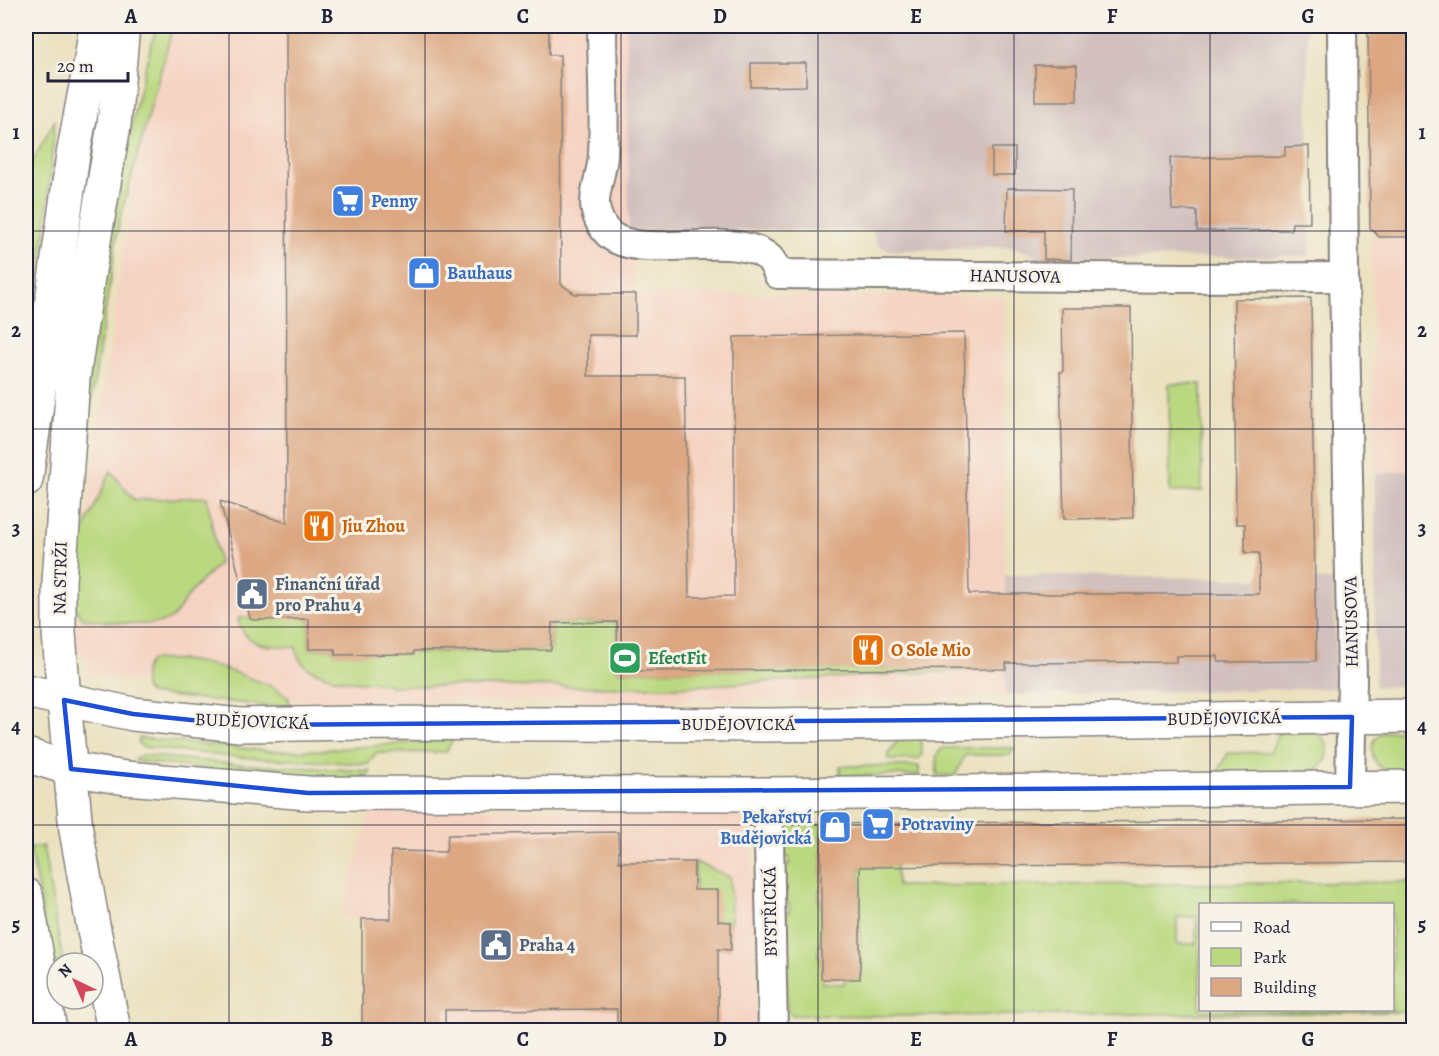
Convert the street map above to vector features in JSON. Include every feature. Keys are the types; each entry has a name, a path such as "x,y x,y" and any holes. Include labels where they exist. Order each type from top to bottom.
{"street":[{"path":"72,26 75,54 73,155"},
{"path":"26,480 73,155 92,59 96,26"},
{"path":"114,125 123,26"},
{"path":"114,125 144,26"},
{"name":"HANUSOVA","path":"602,26 603,154 595,204 600,222 608,234 621,242 635,245 698,245 756,250 771,259 778,274 1186,278 1344,277"},
{"name":"HANUSOVA","path":"1342,26 1352,717 1350,787"},
{"name":"NA STRŽI","path":"114,125 88,270 74,379 59,581 59,632 76,830 114,1030"},
{"name":"BUDĚJOVICKÁ","path":"26,691 133,714 240,725 768,724 1413,716"},
{"path":"26,755 70,769 126,778 308,793 768,794 1413,787"},
{"name":"BYSTŘICKÁ","path":"768,794 772,1030"},
{"path":"26,895 50,1030"}],"highlighted area":[{"path":"64,700 133,714 240,725 1352,717 1350,787 308,793 71,769"}],"shaded area":[{"path":"168,26 626,26 629,230 636,294 1004,296 1005,695 920,700 313,701 92,675 74,643 89,498 146,94"},
{"path":"626,26 1307,26 1310,256 1044,259 1013,247 891,251 877,245 873,230 629,230"},
{"path":"1413,236 1413,470 1375,474 1371,240"},
{"path":"1413,470 1413,687 1375,687 1375,474"},
{"path":"1005,575 1334,580 1336,688 1005,695"},
{"path":"371,808 751,811 757,1030 362,1030 362,919 341,917"}],"green space":[{"path":"157,26 173,26 119,223 86,436 92,444 84,450 81,442 88,387 118,196 138,98"},
{"path":"55,120 45,233 26,370 26,174"},
{"path":"1169,384 1201,384 1202,491 1170,492"},
{"path":"111,471 134,500 207,497 219,563 187,597 176,614 163,622 127,623 82,618 73,605 78,543"},
{"path":"309,617 309,649 335,649 335,654 551,650 552,623 615,622 617,623 618,671 1006,668 676,687 392,686 340,680 316,672 298,657 296,647 268,646 252,641 241,628 238,618"},
{"path":"151,660 191,661 227,670 277,689 289,699 290,708 149,694 144,677"},
{"path":"1280,731 1314,732 1320,736 1325,741 1328,753 1323,764 1311,772 1217,774 1228,753 1270,752"},
{"path":"1388,731 1413,731 1413,771 1392,771 1380,767 1372,751 1375,739"},
{"path":"901,736 920,736 922,755 918,759 888,760 888,754"},
{"path":"139,738 270,751 321,750 453,739 446,752 376,753 368,764 234,757 143,747 138,743"},
{"path":"944,748 1014,748 1010,755 965,755 955,776 937,775 937,756"},
{"path":"142,755 233,764 371,771 366,778 233,772 135,761"},
{"path":"840,766 919,766 919,775 840,776"},
{"path":"786,824 821,824 819,901 821,901 821,945 819,945 818,956 821,957 822,983 844,984 845,979 860,979 860,867 896,866 897,886 1413,882 1413,1012 791,1015 787,1008 785,912 789,912 790,904 785,903 785,865 789,865 789,857 785,857","holes":["1177,917 1196,917 1196,944 1177,944"]},
{"path":"43,846 61,951 49,951 30,848"},
{"path":"695,862 730,877 731,922 718,921 695,890"}],"building":[{"path":"286,26 549,26 549,55 560,55 561,284 575,294 636,294 636,335 588,335 588,376 685,376 689,597 734,596 734,337 964,333 969,594 1259,594 1259,553 1245,553 1245,524 1236,524 1234,299 1311,298 1316,661 1218,662 1218,656 1176,656 1176,662 1006,663 1006,669 618,671 617,622 552,623 551,650 414,651 414,654 335,655 335,649 309,649 309,619 253,620 250,618 220,501 287,523"},
{"path":"1368,26 1413,26 1413,237 1379,237 1370,228"},
{"path":"751,63 806,63 806,86 751,87"},
{"path":"1035,65 1077,65 1077,101 1035,101"},
{"path":"1309,146 1310,223 1292,223 1291,230 1197,231 1197,211 1172,210 1170,158 1285,156 1285,147"},
{"path":"992,148 1015,148 1015,175 992,175"},
{"path":"1007,188 1072,189 1071,260 1044,259 1044,231 1006,231"},
{"path":"1062,308 1131,308 1133,518 1064,519 1060,372 1063,372"},
{"path":"1413,819 1413,862 860,867 860,979 821,979 821,824"},
{"path":"618,832 619,862 694,862 694,890 718,890 718,921 731,922 731,950 718,949 718,1023 694,1025 694,1030 617,1030 617,1009 445,1010 445,1030 362,1030 362,919 391,919 391,851 446,852 448,835"}],"place":[{"name":"Penny","path":"348,201"},
{"name":"Bauhaus","path":"424,273"},
{"name":"Jiu Zhou","path":"319,526"},
{"name":"Finanční úřad pro Prahu 4","path":"252,594"},
{"name":"O Sole Mio","path":"868,650"},
{"name":"EfectFit","path":"625,658"},
{"name":"Potraviny","path":"878,824"},
{"name":"Pekařství Budějovická","path":"835,827"},
{"name":"Praha 4","path":"496,945"}]}
